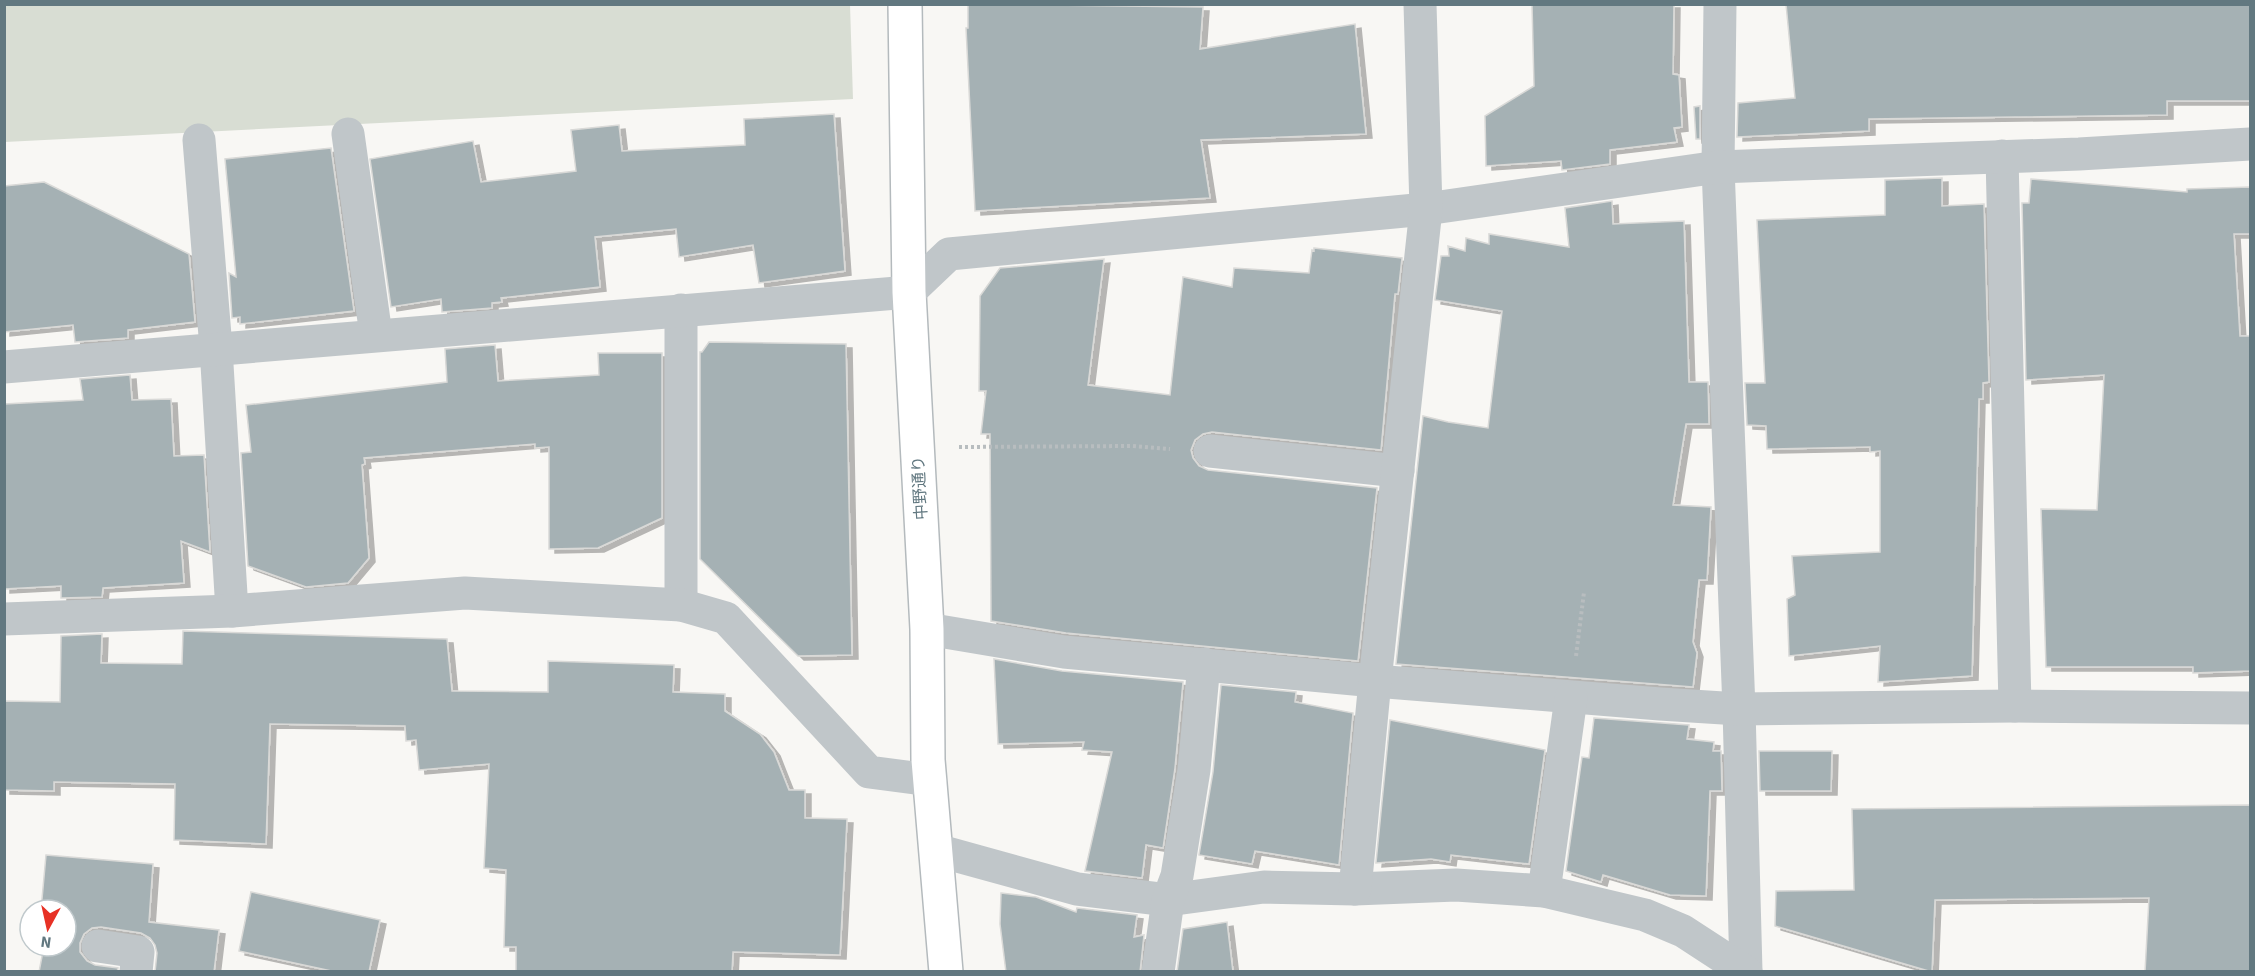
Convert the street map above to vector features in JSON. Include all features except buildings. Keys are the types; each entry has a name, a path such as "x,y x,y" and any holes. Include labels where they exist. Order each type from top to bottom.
{"main road":[{"name":"中野通り","path":"905,4 909,292 927,629 930,780 946,972"}],"street":[{"path":"1355,889 1426,209 1419,4"},
{"path":"1720,4 1718,167 1739,709 1746,971"},
{"path":"348,134 376,335"},
{"path":"199,140 216,348 232,610"},
{"path":"4,367 909,292 949,254 1426,209 1718,167 2079,154 2250,144"},
{"path":"2002,156 2015,706"},
{"path":"681,310 681,605"},
{"path":"1210,451 1398,471"},
{"path":"4,619 232,610 465,593 681,605 726,618 869,772 930,780"},
{"path":"927,629 1064,652 1571,698 1739,709 2015,706 2250,708"},
{"path":"1158,972 1168,900 1177,876 1194,770 1204,664"},
{"path":"1544,891 1571,698"},
{"path":"936,850 1077,889 1168,900 1264,887 1355,889 1456,885 1544,891 1645,915 1683,931 1746,971"},
{"path":"98,946 138,952 136,972"}],"path":[{"path":"917,448 1132,446 1210,451"},
{"path":"1571,698 1584,592"}],"shaded area":[{"path":"5,5 850,5 853,99 5,142"}]}
